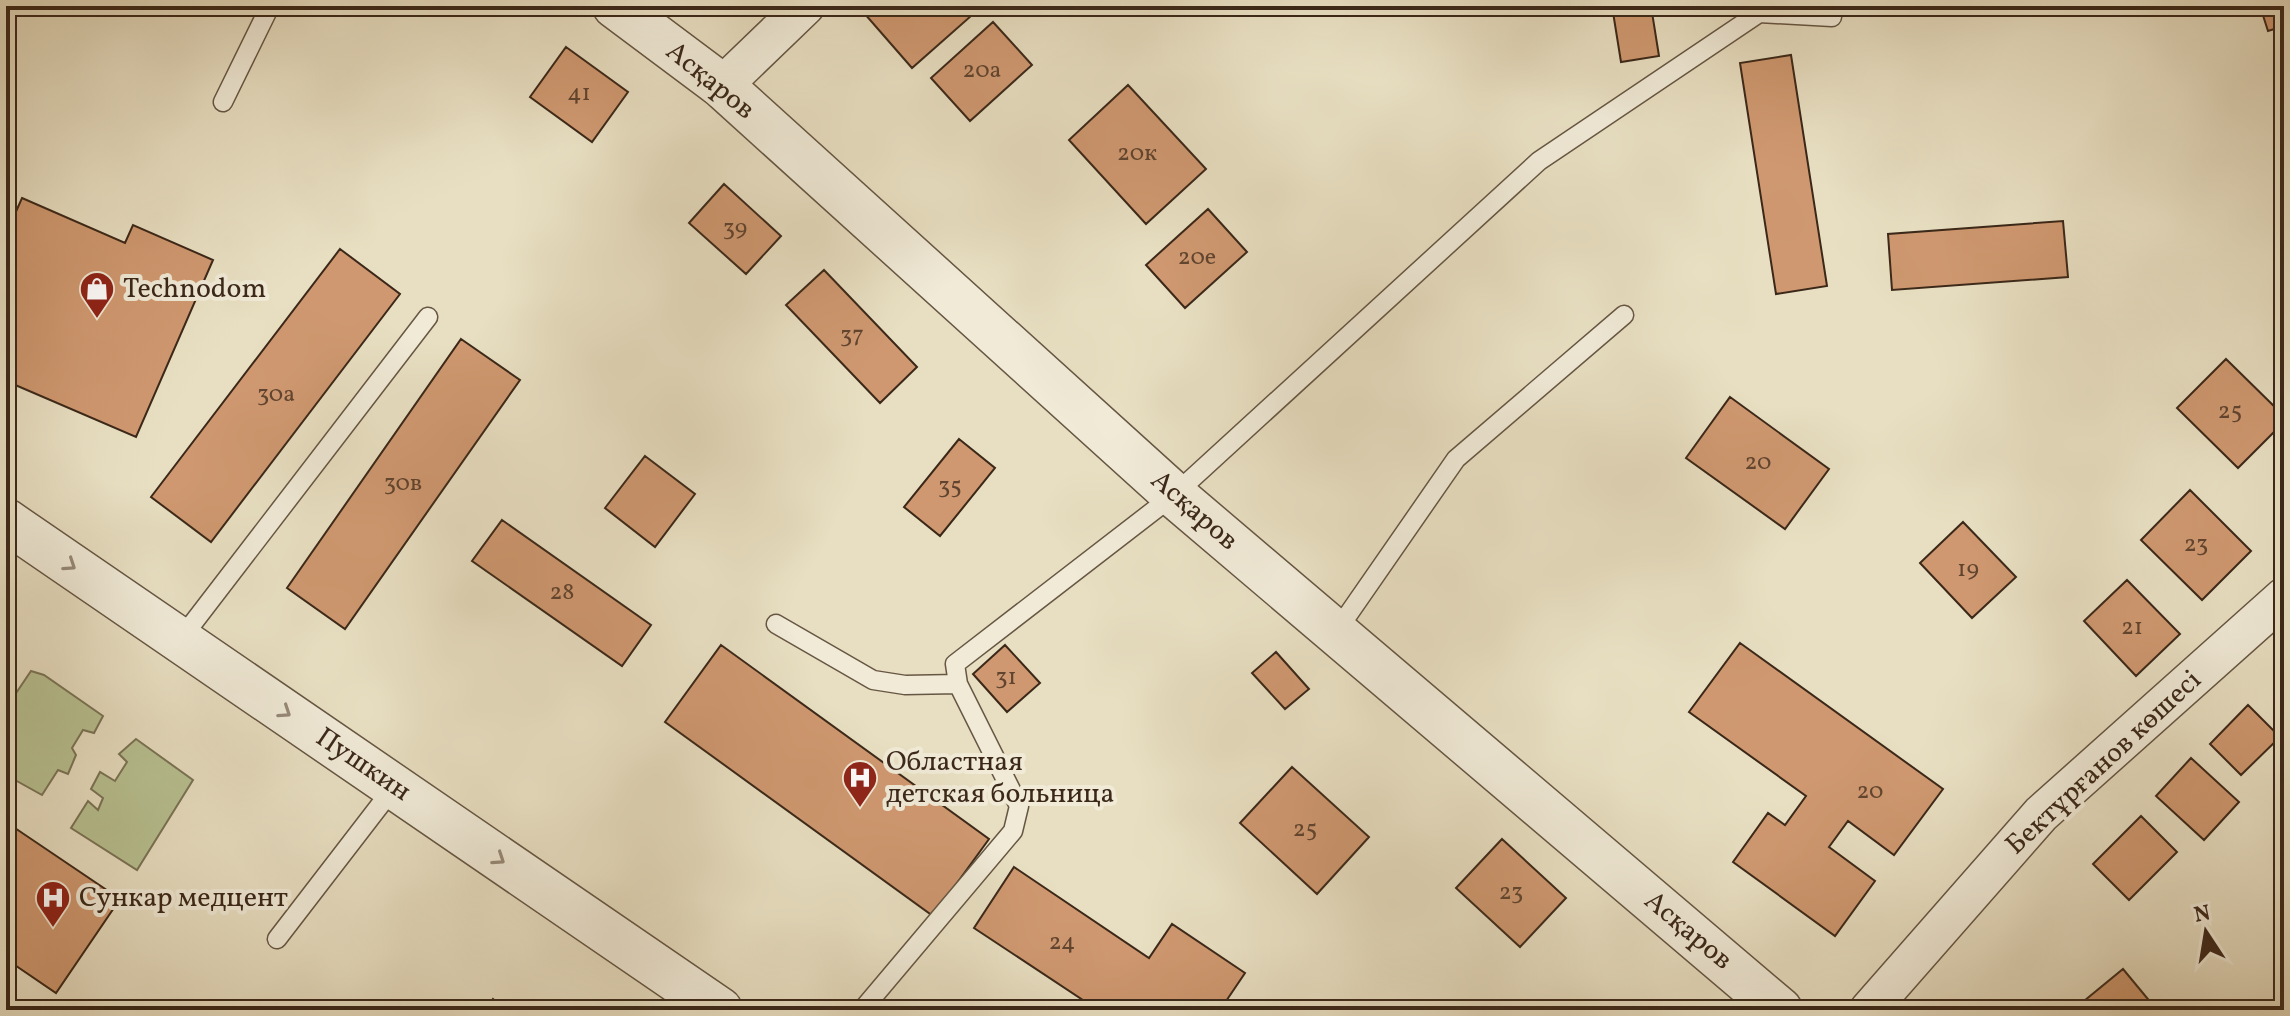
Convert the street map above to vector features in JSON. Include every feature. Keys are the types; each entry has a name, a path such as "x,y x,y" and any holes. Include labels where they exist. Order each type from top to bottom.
{"street":[{"name":"Асқаров","path":"615,6 722,86 1174,495 1780,1010"},
{"path":"722,86 805,6"},
{"name":"Пушкин","path":"6,521 715,1008"},
{"name":"Бектұрғанов көшесі","path":"1869,1010 2041,814 2282,602"}],"lane":[{"path":"223,102 270,6"},
{"path":"862,1010 1013,831 1019,806 958,684 955,664 1174,495 1539,161 1759,13 1832,17"},
{"path":"1336,632 1456,459 1624,315"},
{"path":"180,640 428,317"},
{"path":"776,624 873,680 905,685 958,684"},
{"path":"277,939 394,787"}],"green space":[{"path":"31,671 44,675 103,716 94,733 83,730 72,748 76,755 68,774 58,770 42,795 6,775 6,708"},
{"path":"136,739 193,780 137,870 71,828 88,801 98,810 103,798 91,789 100,772 115,781 127,762 119,754"}],"building":[{"path":"871,6 962,6 971,16 912,68 864,13"},
{"path":"1612,6 1651,6 1659,56 1621,62"},
{"path":"2260,6 2284,6 2284,26 2268,31"},
{"path":"993,22 1032,65 970,121 931,78"},
{"path":"566,47 628,92 592,142 530,97"},
{"path":"1791,55 1827,286 1776,294 1740,63"},
{"path":"1128,85 1206,169 1146,224 1069,140"},
{"path":"724,184 781,236 746,274 689,223"},
{"name":"Technodom","path":"22,198 125,243 133,225 213,260 136,437 6,381 6,234"},
{"path":"1208,209 1247,252 1185,308 1146,265"},
{"path":"2063,221 2068,277 1892,290 1888,234"},
{"path":"340,249 400,294 211,542 151,497"},
{"path":"824,270 917,367 880,403 786,305"},
{"path":"461,339 520,380 345,629 287,588"},
{"path":"2226,359 2284,416 2284,422 2238,468 2177,408"},
{"path":"1730,397 1829,469 1785,529 1686,458"},
{"path":"959,439 995,468 940,536 904,507"},
{"path":"645,456 695,494 655,547 605,508"},
{"path":"2190,490 2251,551 2202,600 2141,540"},
{"path":"502,520 651,625 622,666 472,561"},
{"path":"1963,522 2016,577 1972,618 1920,563"},
{"path":"2127,580 2180,634 2136,676 2084,621"},
{"path":"1740,643 1943,789 1894,855 1848,821 1829,847 1875,881 1835,936 1733,862 1768,813 1785,825 1806,796 1689,712"},
{"name":"Областная детская больница","path":"721,645 989,839 933,916 665,722"},
{"path":"1005,645 1040,683 1007,712 973,674"},
{"path":"1276,652 1309,689 1285,709 1252,673"},
{"path":"2248,705 2280,737 2241,775 2210,744"},
{"path":"2191,758 2239,802 2204,840 2156,796"},
{"path":"1292,767 1369,837 1317,894 1240,823"},
{"path":"2141,816 2177,852 2129,900 2093,864"},
{"name":"Сункар медцент","path":"6,822 120,899 56,993 6,959"},
{"path":"1502,839 1566,898 1520,947 1456,888"},
{"path":"1014,867 1149,958 1172,924 1245,973 1220,1010 1098,1010 974,928"},
{"path":"2123,969 2157,1010 2073,1010"},
{"path":"493,999 507,1010 485,1010"}],"place":[{"name":"Technodom","path":"97,320"},
{"name":"Областная детская больница","path":"860,809"},
{"name":"Сункар медцент","path":"53,929"}]}
